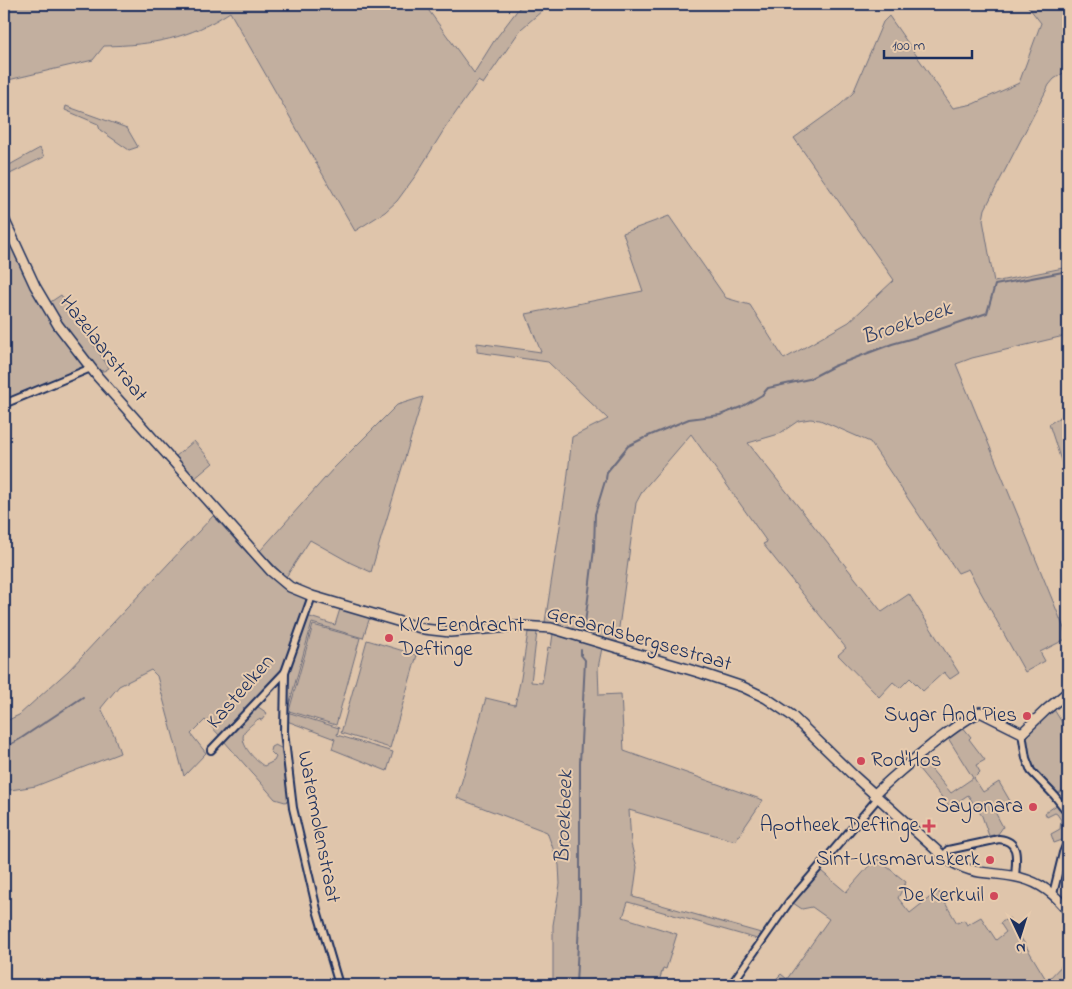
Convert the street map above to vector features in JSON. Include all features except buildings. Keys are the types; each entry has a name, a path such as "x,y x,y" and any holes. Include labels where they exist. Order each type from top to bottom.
{"street":[{"name":"Hazelaarstraat","path":"4,219 35,286 58,325 91,368 176,464"},
{"path":"4,404 91,368"},
{"name":"Geraardsbergsestraat","path":"176,464 278,578 290,587 312,596 436,631 479,630 521,626 551,628 743,687 766,698 791,716 944,857 958,866 976,873 1015,877 1038,884 1053,894 1068,910"},
{"name":"Kasteelken","path":"211,750 286,672 312,596"},
{"name":"Watermolenstraat","path":"286,672 284,732 293,808 317,910 339,985"},
{"path":"1022,733 1050,706 1068,692"},
{"path":"731,985 785,907 900,769 954,728 980,712 1022,733"},
{"path":"1022,733 1026,758 1031,771 1068,813"},
{"path":"944,857 948,850 1004,839 1012,844 1016,852 1015,877"},
{"path":"1053,894 1068,840"}],"shaded area":[{"path":"4,4 424,4 474,73 494,41 519,8 524,4 550,4 521,29 483,84 478,81 397,201 385,212 355,231 230,12 200,29 170,39 138,44 104,46 93,60 4,81"},
{"path":"1026,4 1068,4 1068,70 1054,79 1049,85 985,209 983,220 994,282 1068,267 1068,335 972,358 956,364 1068,638 1040,652 1045,661 1025,672 968,569 958,573 870,442 820,420 810,419 798,421 779,434 748,443 882,612 909,594 959,673 950,679 944,672 923,691 910,678 900,688 893,682 879,697 838,655 846,648 763,544 767,542 691,434 643,490 636,503 617,642 545,622 567,482 572,437 608,419 548,362 477,352 477,343 541,352 526,314 643,291 623,233 669,216 726,298 750,305 784,359 849,322 894,280 794,138 840,105 853,93 883,22 889,16 953,108 973,104 1019,83 1041,23"},
{"path":"66,106 127,128 138,147 129,150 100,130 98,124 65,110"},
{"path":"40,148 44,157 4,177 4,168"},
{"path":"4,228 50,319 84,368 4,401"},
{"path":"61,295 109,368 104,371 96,370 69,335 49,303"},
{"path":"423,397 371,572 310,540 286,577 260,551 333,469 397,405"},
{"path":"1068,412 1068,482 1049,424"},
{"path":"194,441 213,463 194,479 175,457"},
{"path":"213,516 268,574 293,592 306,598 283,671 221,737 205,720 191,734 206,753 184,776 157,676 151,670 119,686 101,708 120,753 36,786 4,791 4,722 19,715 69,670"},
{"path":"340,609 370,617 363,638 312,623 287,710 289,672 307,616 335,625"},
{"path":"313,625 360,638 336,725 289,711"},
{"path":"528,632 537,632 531,682 542,683 548,647 551,648 553,634 602,648 598,668 599,695 621,694 624,751 763,800 735,841 629,810 631,844 637,867 633,897 761,933 757,939 628,902 623,917 677,934 666,969 663,968 658,985 553,985 553,925 560,884 559,865 547,832 457,798 486,698 515,705"},
{"path":"367,640 417,655 390,748 341,733"},
{"path":"257,706 267,713 262,720 258,719 246,729 243,738 244,743 253,757 264,766 274,761 276,757 270,751 271,747 275,745 283,749 290,800 285,802 275,799 224,741"},
{"path":"1053,708 1068,732 1068,788 1056,794 1034,768 1027,752 1026,744 1027,734"},
{"path":"287,712 339,728 337,735 393,752 387,771 332,749 335,739 287,721"},
{"path":"962,726 985,760 976,765 980,772 974,778 983,792 999,782 1010,801 995,812 1003,827 998,834 989,836 982,816 968,795 950,807 914,763 922,758 951,793 973,778 948,738"},
{"path":"1058,804 1068,818 1068,836 1054,843 1051,834 1060,829 1061,820 1055,813 1047,817 1045,813"},
{"path":"876,858 906,882 898,898 910,913 938,891 957,923 964,920 967,925 981,917 996,940 1006,932 1000,923 1009,918 1047,981 1066,961 1068,963 1068,985 770,985 781,974 787,979 829,919 812,907 802,909 793,903 821,871 846,892"}],"waterway":[{"name":"Broekbeek","path":"743,406 762,395 768,388 809,379 834,366 892,344 987,313 995,285 1068,271"},
{"name":"Broekbeek","path":"646,437 689,419 720,415 741,407"},
{"name":"Broekbeek","path":"606,479 607,472 628,446 644,438"},
{"name":"Broekbeek","path":"584,632 594,549 595,514 605,481"},
{"name":"Broekbeek","path":"576,985 580,901 580,763 585,660 581,655 581,650"},
{"path":"4,748 83,697"}],"place":[{"name":"KVC Eendracht Deftinge","path":"389,638"},
{"name":"Sugar And Pies","path":"1027,716"},
{"name":"Rod'Hos","path":"861,761"},
{"name":"Sayonara","path":"1033,807"},
{"name":"Apotheek Deftinge","path":"929,826"},
{"name":"Sint-Ursmaruskerk","path":"990,860"},
{"name":"De Kerkuil","path":"994,896"}]}
